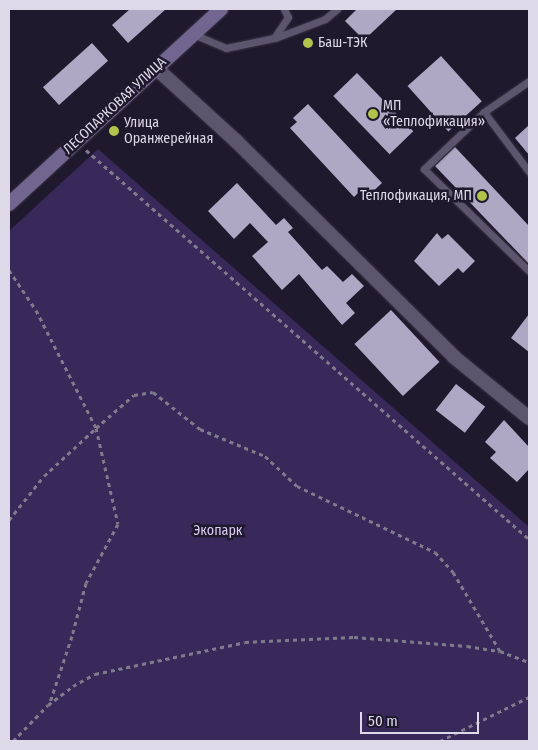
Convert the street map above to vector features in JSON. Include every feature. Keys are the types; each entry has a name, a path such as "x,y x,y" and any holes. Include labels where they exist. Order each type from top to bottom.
{"main road":[{"name":"ЛЕСОПАРКОВАЯ УЛИЦА","path":"9,204 221,9"}],"street":[{"path":"157,69 236,141 454,357 529,418"}],"lane":[{"path":"274,38 288,17 284,9"},
{"path":"193,34 226,48 274,38 325,19 337,9"},
{"path":"529,81 484,112 424,169 529,271"},
{"path":"484,112 529,172"}],"path":[{"path":"85,149 529,539"},
{"path":"9,270 36,310 96,428 118,524 86,582 72,636 48,705"},
{"path":"9,520 44,476 96,428 134,395 153,392 200,430 265,456 298,486 435,552 453,572 500,651"},
{"path":"12,741 48,705 95,674 245,642 354,637 500,651 529,662"},
{"path":"440,741 529,698"}],"green space":[{"name":"Экопарк","path":"98,149 529,527 529,741 9,741 9,231"}],"building":[{"path":"130,9 166,9 128,43 112,25"},
{"path":"357,9 397,9 364,40 345,21"},
{"path":"92,43 108,61 59,105 43,87"},
{"name":"МП «Теплофикация»","path":"441,56 482,101 448,131 408,86"},
{"name":"МП «Теплофикация»","path":"357,73 413,131 390,154 333,96"},
{"path":"308,104 382,183 367,197 360,191 354,197 290,128 297,122 293,118"},
{"path":"529,125 529,155 515,138"},
{"name":"Теплофикация, МП","path":"455,147 529,226 529,264 435,166"},
{"path":"237,183 276,225 284,218 293,228 288,232 322,270 327,266 343,282 352,274 364,286 346,303 355,313 342,325 299,274 282,290 252,256 268,242 250,223 234,239 208,211"},
{"path":"437,233 442,239 448,234 475,261 463,273 458,268 439,286 414,261"},
{"path":"391,310 439,362 403,396 354,344"},
{"path":"529,314 529,352 511,338"},
{"path":"456,384 485,407 465,433 436,410"},
{"path":"504,420 529,447 529,469 517,482 490,458 496,452 485,442"}],"place":[{"name":"Баш-ТЭК","path":"308,43"},
{"name":"МП «Теплофикация»","path":"373,114"},
{"name":"Улица Оранжерейная","path":"114,131"},
{"name":"Теплофикация, МП","path":"482,196"}]}
